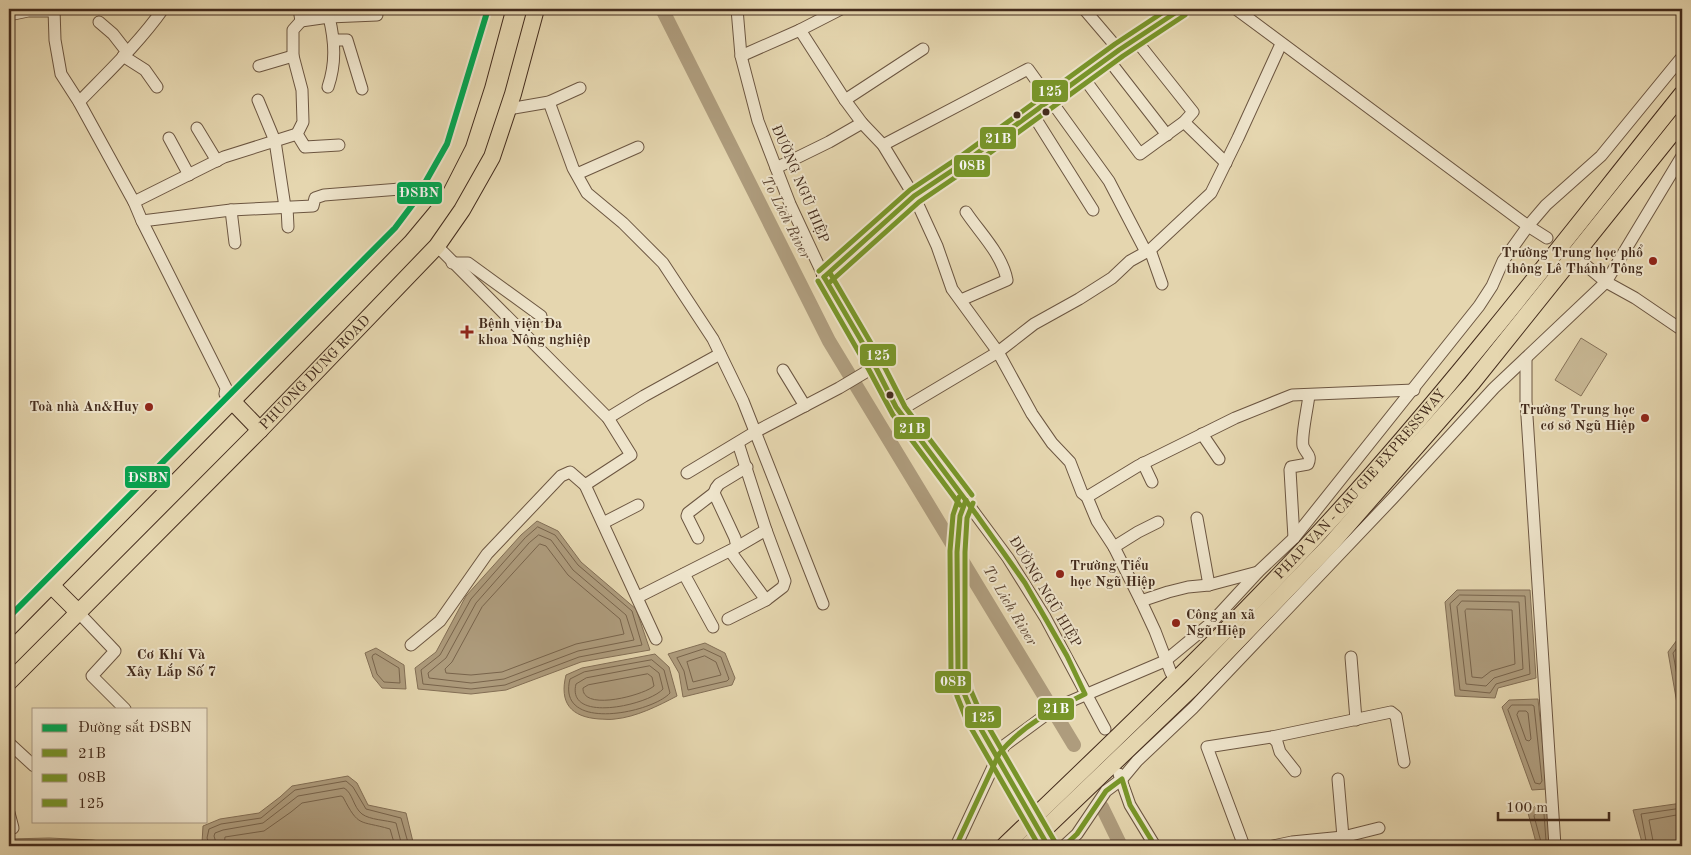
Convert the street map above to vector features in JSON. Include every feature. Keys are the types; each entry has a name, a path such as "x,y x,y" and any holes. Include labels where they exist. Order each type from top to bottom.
{"highway":[{"path":"9,628 399,231 434,189 458,142 477,84 497,9"},
{"name":"PHUONG DUNG ROAD","path":"9,682 260,430 437,246 462,210 492,157 508,109 536,9"},
{"name":"PHAP VAN - CAU GIE EXPRESSWAY","path":"1004,846 1181,677 1263,593 1373,474 1459,373 1682,94"},
{"name":"PHAP VAN - CAU GIE EXPRESSWAY","path":"1026,846 1191,689 1344,530 1472,383 1682,120"},
{"path":"232,401 260,430"},
{"path":"51,585 78,612"}],"main road":[{"path":"824,277 914,196 965,162 1114,54 1181,9"}],"street":[{"path":"79,102 153,23 163,9"},
{"path":"299,9 301,21"},
{"name":"ĐƯỜNG NGŨ HIỆP","path":"737,9 741,56 758,121 790,204 824,277 872,368 899,411 1008,558 1045,617 1077,676 1103,731"},
{"path":"741,56 800,30 841,9"},
{"path":"1084,9 1167,135"},
{"path":"1236,9 1528,226 1548,238"},
{"path":"9,15 54,10 55,40 61,74 79,102 134,202 226,388 225,394 232,401"},
{"path":"134,202 217,161 256,146 297,134 303,122 302,90 293,56 293,30 301,21 329,17 376,15"},
{"path":"328,87 332,74 334,40 329,17"},
{"path":"98,22 113,34 125,54 145,70 157,87"},
{"path":"800,30 845,100 862,123 883,145 914,196 937,246 952,289 998,352 1032,414 1052,442 1070,462 1082,493 1087,497 1097,521 1114,547 1141,602 1170,673"},
{"path":"1084,76 1140,154 1167,135 1184,122 1193,112 1136,39"},
{"path":"334,40 347,40 362,89"},
{"path":"899,411 998,352 1034,324 1112,278 1130,261 1148,251 1211,192 1281,44"},
{"path":"845,100 922,49"},
{"path":"259,66 293,56"},
{"path":"956,846 1005,744 1064,704 1165,661 1211,623 1258,572 1294,538 1414,390 1479,306 1492,286 1504,261 1528,226 1546,205 1601,156 1682,57"},
{"path":"883,145 1028,69 1110,181 1148,251 1162,284"},
{"path":"508,109 549,102 580,88"},
{"path":"258,100 276,141 288,227"},
{"path":"549,102 586,192 623,223 663,263 713,339 743,401 823,604"},
{"path":"1032,114 1093,210"},
{"path":"1184,122 1226,163"},
{"path":"776,168 829,142 862,123"},
{"path":"197,128 217,161"},
{"path":"297,134 305,147 339,145"},
{"path":"168,138 189,175"},
{"path":"577,174 638,146"},
{"path":"1065,846 1077,834 1106,790 1121,774 1137,761 1393,498 1494,388 1606,282 1682,156"},
{"path":"142,221 231,210 313,206 315,198 324,195 400,190"},
{"path":"231,210 235,243"},
{"path":"961,300 1007,280 1006,272 994,249 966,212"},
{"path":"437,246 608,418 631,455 585,485"},
{"path":"452,262 468,263 540,316"},
{"path":"1582,263 1606,282 1635,298 1682,330"},
{"path":"608,418 720,354"},
{"path":"1526,358 1528,426 1556,846"},
{"path":"688,473 755,432 839,388 872,368"},
{"path":"783,370 805,406"},
{"path":"1087,497 1143,463 1202,434 1292,395 1414,390"},
{"path":"1294,538 1290,470 1291,467 1308,464 1310,460 1310,455 1304,446 1309,395"},
{"path":"1202,434 1219,459"},
{"path":"728,619 766,600 783,587 785,581 766,530 738,443"},
{"path":"1143,463 1152,482"},
{"path":"698,538 687,516 688,513 714,493 720,484 747,467"},
{"path":"411,645 440,622 488,554 561,476 570,472 585,485 656,639"},
{"path":"714,493 735,538 734,549 766,600"},
{"path":"966,500 960,516 957,548 958,670 964,693 974,717 1048,846"},
{"path":"603,523 638,505"},
{"path":"1197,518 1209,585"},
{"path":"1114,547 1158,522"},
{"path":"638,597 734,549 766,530"},
{"path":"1141,602 1168,592 1188,587 1209,585 1258,572"},
{"path":"684,574 713,627"},
{"path":"78,612 115,652 92,676 124,708"},
{"path":"1351,657 1356,720"},
{"path":"1244,846 1207,747 1272,737 1392,712 1396,716 1404,762"},
{"path":"1272,737 1278,742 1280,752 1295,771"},
{"path":"9,743 32,764"},
{"path":"1121,774 1130,805 1155,846"},
{"path":"1338,779 1343,837"},
{"path":"9,813 13,828"},
{"path":"1273,846 1292,842 1343,837 1379,828"}],"shaded area":[{"path":"1581,338 1607,354 1581,396 1555,380"}],"water":[{"path":"537,521 558,531 581,562 636,609 650,650 581,662 506,690 471,694 418,689 415,668 436,652 466,596 521,535"},
{"path":"1457,590 1530,590 1536,678 1498,688 1495,698 1455,696 1445,602"},
{"path":"1680,636 1682,636 1682,732 1668,652"},
{"path":"705,643 725,653 735,678 732,685 683,697 679,673 668,654"},
{"path":"376,648 404,665 406,689 382,688 373,677 365,653"},
{"path":"655,654 669,667 677,696 655,707 623,718 589,718 574,712 569,707 564,693 566,675 582,668"},
{"path":"1538,699 1547,789 1532,790 1502,707 1509,700"},
{"path":"348,776 357,783 368,805 406,813 414,846 212,846 202,843 203,826 220,819 259,813 292,786"},
{"path":"1682,803 1682,846 1643,846 1633,810"},
{"path":"1535,806 1548,807 1551,846 1537,846 1528,813"},
{"path":"9,839 92,840 141,846 9,846"}],"waterway":[{"name":"To Lich River","path":"662,9 829,341 1074,745"},
{"name":"To Lich River","path":"1102,807 1121,846"}],"rail line":[{"name":"ĐSBN","path":"9,617 395,228 413,204 447,144 488,9"}],"transit line":[{"name":"125","path":"819,271 910,190 961,156 1115,44 1168,9"},
{"name":"21B","path":"824,277 914,196 965,162 1119,50 1181,9"},
{"name":"08B","path":"829,283 919,202 1123,56 1185,15"},
{"name":"125","path":"830,273 882,362 905,407 972,495"},
{"name":"21B","path":"824,277 869,354 896,407 1025,583 1067,656 1085,694 1050,712 1028,727 1017,735 999,754 956,846"},
{"name":"08B","path":"818,281 893,415 960,505"},
{"name":"08B","path":"959,497 953,515 950,551 951,672 957,696 967,721 1039,846"},
{"name":"21B","path":"966,500 960,516 957,552 958,670 964,693 974,717 1048,846"},
{"name":"125","path":"973,503 967,518 965,552 965,669 971,691 981,714 1055,842"},
{"name":"21B","path":"1064,846 1077,834 1106,791 1122,779 1130,805 1155,846"}],"place":[{"name":"Trường Trung học phổ thông Lê Thánh Tông","path":"1653,261"},
{"name":"Bệnh viện Đa khoa Nông nghiệp","path":"467,332"},
{"name":"Toà nhà An&Huy","path":"149,407"},
{"name":"Trường Trung học cơ sở Ngũ Hiệp","path":"1645,418"},
{"name":"Trường Tiểu học Ngũ Hiệp","path":"1060,574"},
{"name":"Công an xã Ngũ Hiệp","path":"1176,623"}],"district":[{"name":"Cơ Khí Và Xây Lắp Số 7","path":"171,664"}]}
